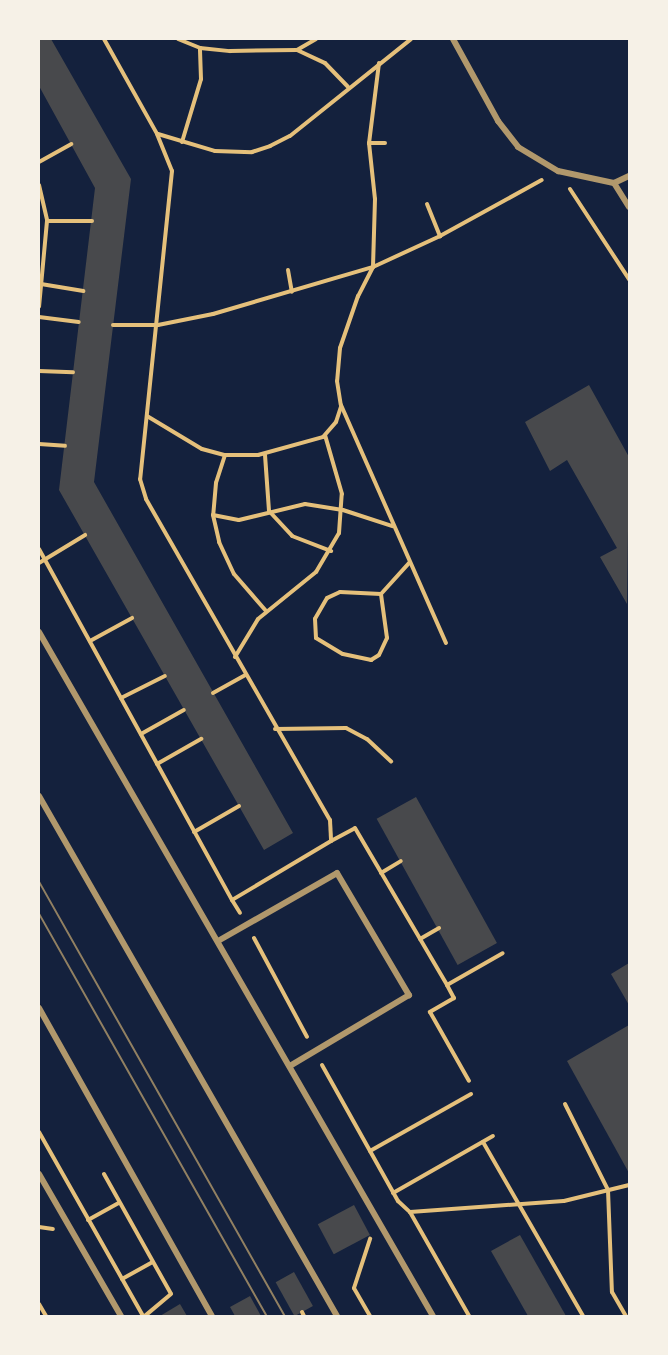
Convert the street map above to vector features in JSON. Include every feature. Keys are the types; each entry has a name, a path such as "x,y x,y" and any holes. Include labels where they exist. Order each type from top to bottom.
{"street":[{"path":"453,39 508,135 529,156 558,171 614,183 629,176"},
{"path":"614,183 629,207"},
{"path":"39,632 433,1316"},
{"path":"39,796 338,1316"},
{"path":"218,941 337,873 409,995 290,1066"},
{"path":"39,1008 212,1316"},
{"path":"39,1174 122,1316"}],"path":[{"path":"104,39 158,134 172,171 158,325 140,479 147,499 275,729 330,820 331,841"},
{"path":"178,39 200,48 297,50 325,63 348,87"},
{"path":"297,50 316,39"},
{"path":"158,134 228,152 261,150 291,136 348,87 411,39"},
{"path":"182,142 201,79 200,48"},
{"path":"379,63 369,143 370,174 375,199 373,267 358,296 336,366 341,405 392,526 446,644"},
{"path":"369,143 385,143"},
{"path":"39,162 71,144"},
{"path":"113,325 158,325 292,292 373,267 440,236 558,171 629,279"},
{"path":"364,177 370,174"},
{"path":"39,185 46,221 39,307"},
{"path":"427,204 440,236"},
{"path":"46,221 92,221"},
{"path":"288,270 292,292"},
{"path":"41,284 83,291"},
{"path":"39,317 79,322"},
{"path":"39,370 73,372"},
{"path":"147,416 202,449 225,455 265,455 312,443 325,435 336,422 341,405"},
{"path":"235,657 267,611 316,572 331,551 343,510 325,435"},
{"path":"39,444 65,446"},
{"path":"225,455 216,483 213,515 219,542 234,574 267,611"},
{"path":"265,455 269,512 292,536 331,551"},
{"path":"213,515 240,520 305,504 343,510 392,526"},
{"path":"39,563 85,535"},
{"path":"39,549 393,1193 410,1212 469,1316"},
{"path":"381,594 340,592 327,598 315,619 316,638 343,654 371,660 379,655 387,638 381,594 409,563"},
{"path":"90,641 132,618"},
{"path":"213,693 245,675"},
{"path":"121,698 165,676"},
{"path":"141,734 184,710"},
{"path":"275,729 346,728 367,739 391,761"},
{"path":"157,764 201,739"},
{"path":"194,832 239,806"},
{"path":"232,900 355,828 454,998 430,1012 469,1081"},
{"path":"381,873 401,861"},
{"path":"420,939 439,928"},
{"path":"447,985 503,953"},
{"path":"370,1151 471,1094"},
{"path":"565,1104 608,1190 612,1292 626,1316"},
{"path":"39,1132 144,1316 171,1294 104,1174"},
{"path":"393,1193 494,1136"},
{"path":"483,1142 583,1316"},
{"path":"410,1212 564,1201 629,1185"},
{"path":"367,1228 371,1236 354,1288 370,1316"},
{"path":"122,1279 153,1262"},
{"path":"39,1304 46,1316"}],"building":[{"path":"39,39 51,39 131,179 94,482 293,833 264,850 59,490 95,188 39,86"},
{"path":"589,385 629,457 627,604 600,557 617,548 567,460 550,471 525,422"},
{"path":"416,797 497,943 458,965 377,819"},
{"path":"629,963 629,1005 611,974"},
{"path":"629,1025 629,1173 567,1061"},
{"path":"354,1205 370,1235 334,1254 318,1224"},
{"path":"520,1235 566,1316 528,1316 491,1251"},
{"path":"294,1272 313,1306 294,1316 276,1282"},
{"path":"250,1296 261,1316 235,1316 230,1307"},
{"path":"180,1304 187,1316 160,1316"}],"tram line":[{"path":"39,881 285,1316"},
{"path":"39,913 267,1316"}]}
